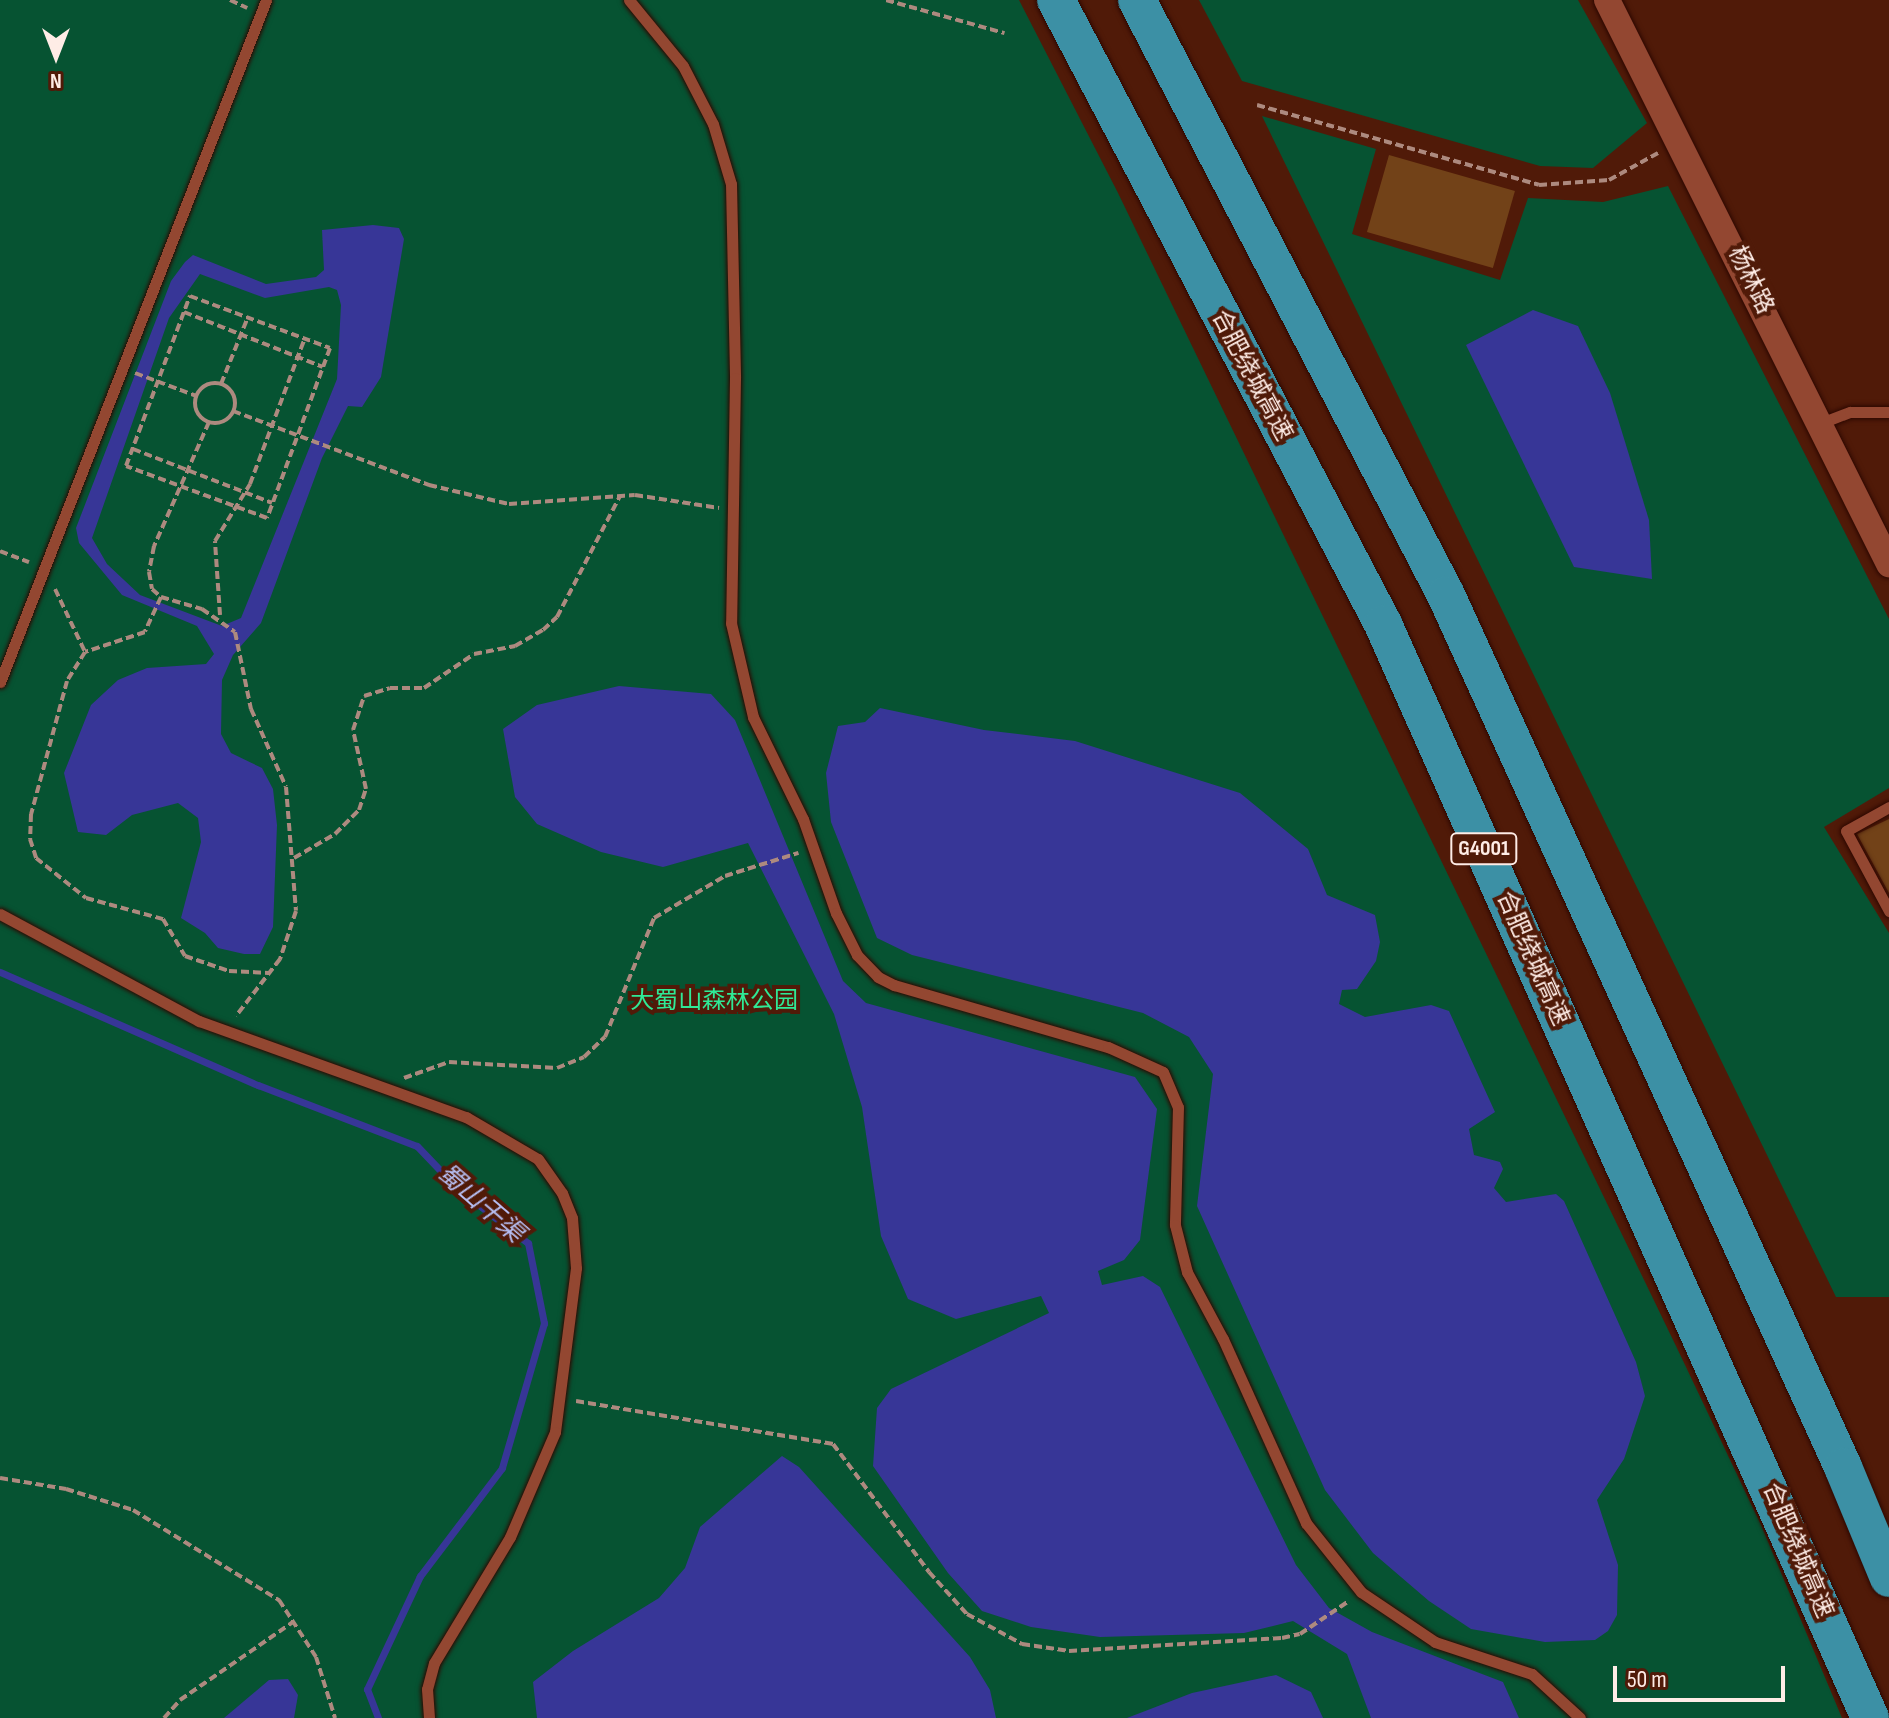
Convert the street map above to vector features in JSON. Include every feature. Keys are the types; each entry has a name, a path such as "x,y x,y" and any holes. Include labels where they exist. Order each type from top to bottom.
{"highway":[{"name":"合肥绕城高速","path":"1056,0 1383,624 1784,1513 1870,1718"},
{"name":"G4001","path":"1137,0 1446,595 1843,1467 1889,1578"}],"street":[{"name":"杨林路","path":"1607,0 1682,140 1889,564"}],"lane":[{"path":"0,682 266,0"},
{"path":"629,0 683,66 713,124 731,184 731,623 753,717 813,848 836,913 862,963 878,977 1108,1047 1166,1075 1178,1107 1175,1225 1187,1272 1223,1339 1306,1523 1361,1592 1435,1642 1532,1674 1580,1718"},
{"path":"1821,423 1850,412 1889,412"},
{"path":"1889,807 1846,831 1889,911"},
{"path":"0,914 225,1031 466,1117 509,1139 538,1159 562,1193 572,1218 576,1268 562,1398 555,1432 510,1537 434,1663 427,1689 429,1718"}],"path":[{"path":"886,0 1004,33"},
{"path":"1257,105 1539,185 1609,180 1682,140"},
{"path":"190,296 248,317 330,348 267,518 126,466 190,296"},
{"path":"184,312 323,367"},
{"path":"221,384 248,317"},
{"path":"220,618 212,554 246,493 305,338"},
{"path":"150,378 197,396"},
{"path":"208,384 221,384 232,392 233,411 224,420 209,422 197,411 197,396 208,384"},
{"path":"233,411 429,485 509,504 620,496 678,499 733,512"},
{"path":"209,422 154,546 149,572 152,589 161,597 220,618 235,632 246,667 256,723 286,787 296,911 280,959 225,1031"},
{"path":"133,449 272,503"},
{"path":"294,858 335,834 359,810 366,789 353,730 364,696 390,688 424,688 474,654 515,646 543,630 557,617 620,496"},
{"path":"0,551 45,567 85,652"},
{"path":"161,597 153,615 137,637 85,652 67,681 31,814 36,858 86,898 163,919 185,956 229,971 269,973"},
{"path":"385,1089 421,1069 449,1062 557,1068 584,1057 605,1037 654,918 725,876 813,848"},
{"path":"562,1398 833,1444 929,1572 967,1614 1022,1644 1069,1651 1282,1638 1323,1620 1361,1592"},
{"path":"0,1478 66,1489 133,1510 279,1600 316,1657 335,1718"},
{"path":"164,1718 180,1700 293,1622"}],"green space":[{"name":"大蜀山森林公园","path":"0,0 1019,0 1118,193 1676,1346 1761,1525 1842,1718 0,1718"},
{"path":"1199,0 1578,0 1647,123 1593,168 1540,166 1242,81"},
{"path":"1262,116 1376,149 1352,234 1500,280 1528,198 1603,202 1668,186 1889,619 1889,788 1824,827 1889,933 1889,1297 1836,1297"}],"shaded area":[{"path":"373,225 399,228 404,239 381,377 362,407 348,406 322,458 261,623 233,655 222,680 221,734 231,753 262,768 273,789 277,825 273,927 260,954 244,954 218,948 205,933 181,918 201,842 198,818 178,803 132,815 106,835 78,832 64,773 91,705 118,680 147,668 206,664 214,654 197,626 122,595 79,543 76,528 171,281 185,262 193,255 266,284 316,277 324,270 322,230","holes":["200,274 265,298 329,287 337,290 341,305 337,379 241,618 222,626 140,595 107,564 92,538 169,318"]},
{"path":"1533,310 1578,326 1610,393 1649,520 1652,579 1574,567 1466,345"},
{"path":"619,686 711,694 735,720 843,981 866,1003 1135,1077 1157,1109 1140,1240 1124,1260 1098,1271 1102,1285 1143,1276 1160,1287 1296,1565 1329,1608 1372,1632 1503,1682 1519,1718 1371,1718 1347,1654 1293,1621 1244,1633 1100,1637 1031,1627 982,1611 948,1573 873,1466 877,1408 891,1389 1049,1313 1041,1296 956,1319 908,1299 881,1236 862,1107 834,1014 748,843 663,867 601,852 537,824 515,797 503,729 537,705"},
{"path":"880,708 984,730 1075,741 1240,793 1308,849 1327,895 1375,915 1380,942 1376,961 1357,989 1342,990 1339,1004 1365,1017 1431,1005 1449,1011 1495,1112 1469,1129 1474,1155 1500,1162 1503,1169 1494,1188 1506,1202 1556,1194 1564,1201 1636,1362 1645,1396 1624,1459 1597,1500 1618,1565 1617,1615 1608,1631 1595,1640 1545,1642 1471,1629 1429,1601 1373,1553 1325,1490 1197,1206 1213,1074 1189,1037 1143,1013 912,955 877,938 831,822 826,773 838,726 865,722"},
{"path":"782,1456 799,1467 970,1657 990,1690 996,1718 537,1718 533,1682 573,1651 659,1598 685,1568 700,1527"},
{"path":"1276,1675 1311,1692 1323,1718 1127,1718 1192,1693"},
{"path":"288,1679 298,1695 294,1718 224,1718 269,1680"}],"building":[{"path":"1389,155 1515,191 1493,268 1367,232"},
{"path":"1889,819 1889,893 1857,834"}],"waterway":[{"name":"蜀山干渠","path":"0,972 258,1085 417,1146 457,1188 528,1243 544,1323 502,1468 420,1576 367,1689 378,1718"}]}
